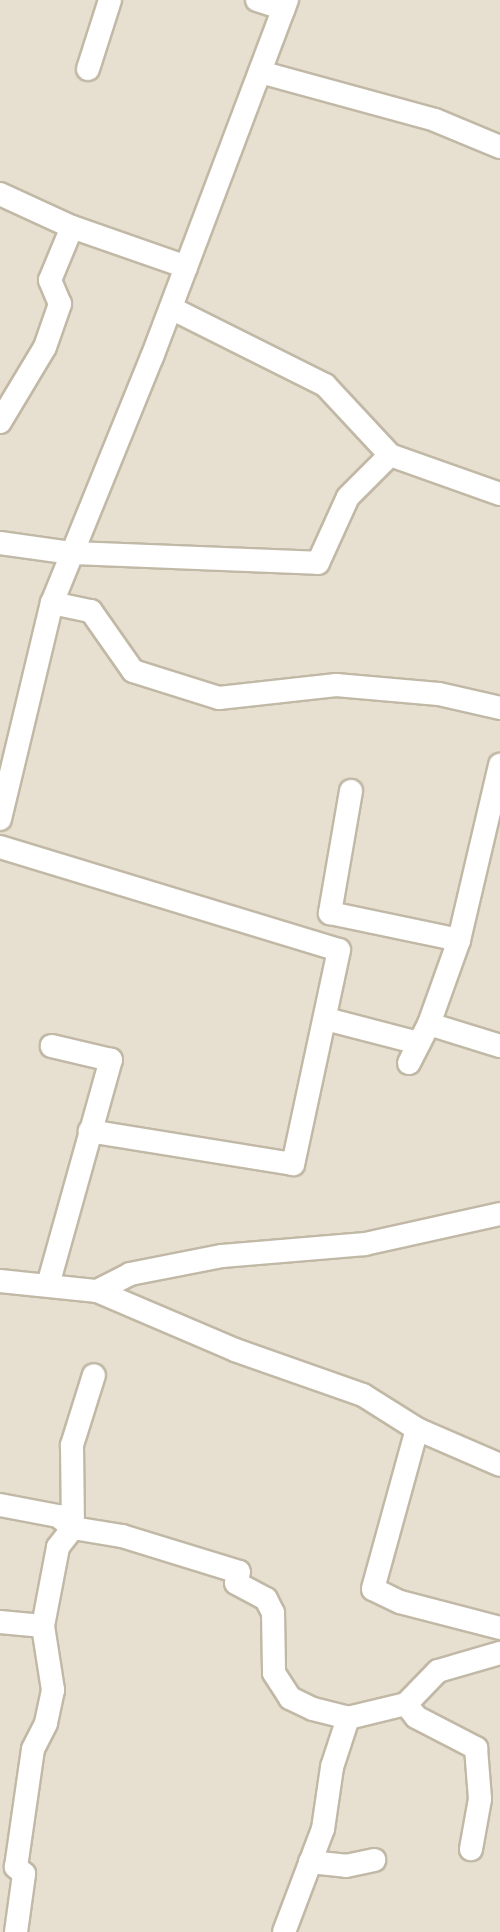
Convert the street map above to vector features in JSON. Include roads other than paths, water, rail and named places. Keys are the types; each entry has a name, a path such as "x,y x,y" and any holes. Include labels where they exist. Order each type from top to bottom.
{"street":[{"path":"88,69 110,0"},
{"path":"0,819 52,603 171,308 285,5 257,0"},
{"path":"260,72 435,120 500,147"},
{"path":"0,194 72,228 186,267"},
{"path":"0,422 45,347 60,304 50,280 72,228"},
{"path":"171,308 325,385 390,455 500,494"},
{"path":"0,543 72,553 318,563 348,497 390,455"},
{"path":"52,603 90,611 133,671 219,698 336,685 439,694 500,708"},
{"path":"419,1043 459,940 500,765"},
{"path":"351,791 330,913 459,940"},
{"path":"0,847 339,950 293,1164 90,1131"},
{"path":"326,1019 419,1043 500,1046"},
{"path":"48,1285 111,1060 52,1046"},
{"path":"97,1291 130,1274 222,1256 365,1244 500,1214"},
{"path":"0,1281 97,1291 236,1350 363,1395 417,1429 500,1465"},
{"path":"16,1932 24,1874 16,1867 33,1749 46,1723 53,1690 43,1626 58,1547 73,1528 72,1445 94,1375"},
{"path":"417,1429 373,1589 400,1602 500,1628"},
{"path":"0,1505 58,1516 73,1528 122,1536 239,1572 236,1584 266,1599 273,1613 274,1673 290,1698 313,1709 348,1718 406,1704 438,1671 500,1653"},
{"path":"0,1622 43,1626"},
{"path":"406,1704 416,1717 476,1748 480,1799 471,1849"},
{"path":"284,1932 322,1828 332,1767 348,1718"},
{"path":"310,1862 346,1866 374,1860"}]}
